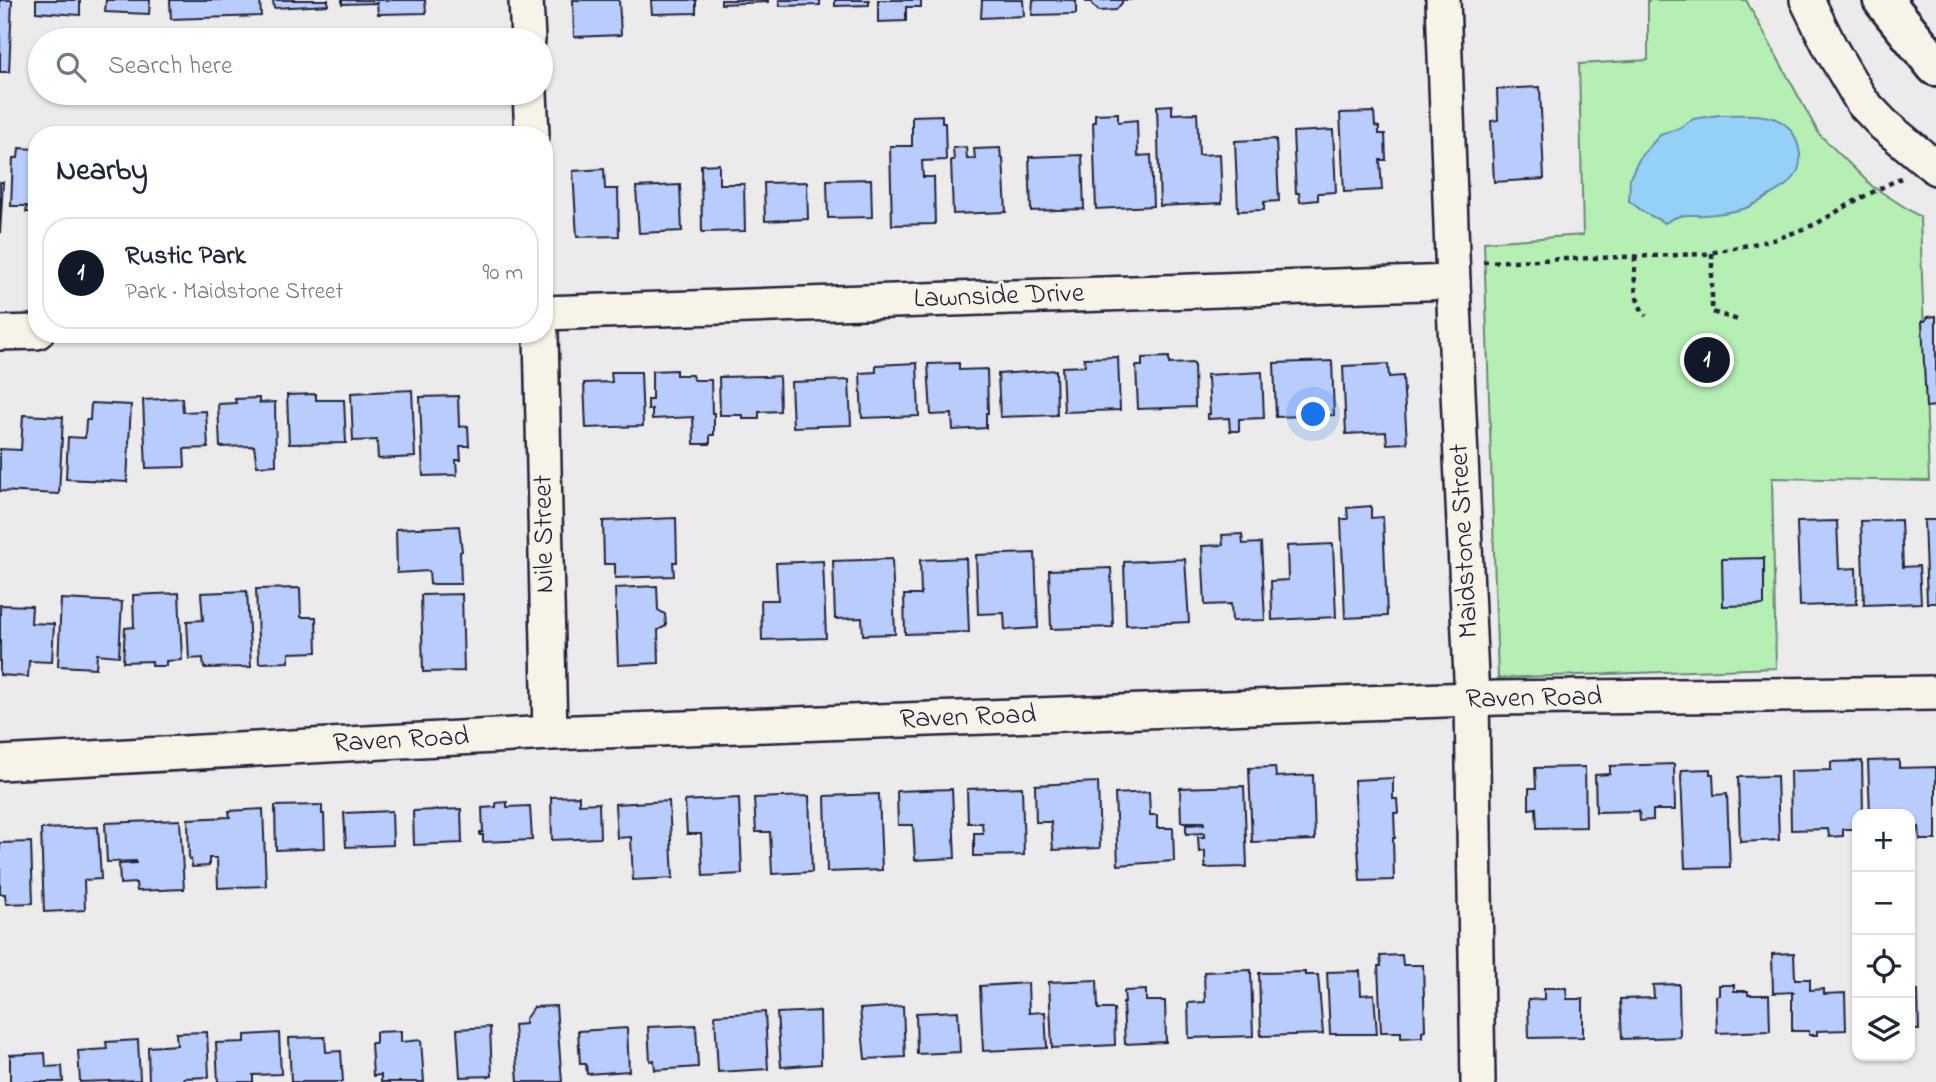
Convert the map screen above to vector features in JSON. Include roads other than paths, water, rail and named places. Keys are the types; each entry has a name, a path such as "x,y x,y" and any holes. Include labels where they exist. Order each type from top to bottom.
{"highway":[{"path":"1883,0 1936,66"}],"street":[{"path":"526,0 527,28"},
{"name":"Maidstone Street","path":"1443,0 1472,700 1478,1082"},
{"path":"1807,0 1863,102 1884,125 1933,166"},
{"path":"531,105 532,126"},
{"name":"Lawnside Drive","path":"553,313 1453,282"},
{"path":"0,333 28,332"},
{"name":"Nile Street","path":"541,343 550,733"},
{"name":"Raven Road","path":"0,763 550,733 1499,698 1936,693"}],"water":[{"path":"1719,115 1770,117 1789,128 1796,139 1800,154 1798,170 1792,180 1743,209 1680,216 1665,223 1629,201 1630,178 1635,167 1660,135 1693,119"}],"place":[{"name":"Rustic Park","path":"1707,360"}]}
